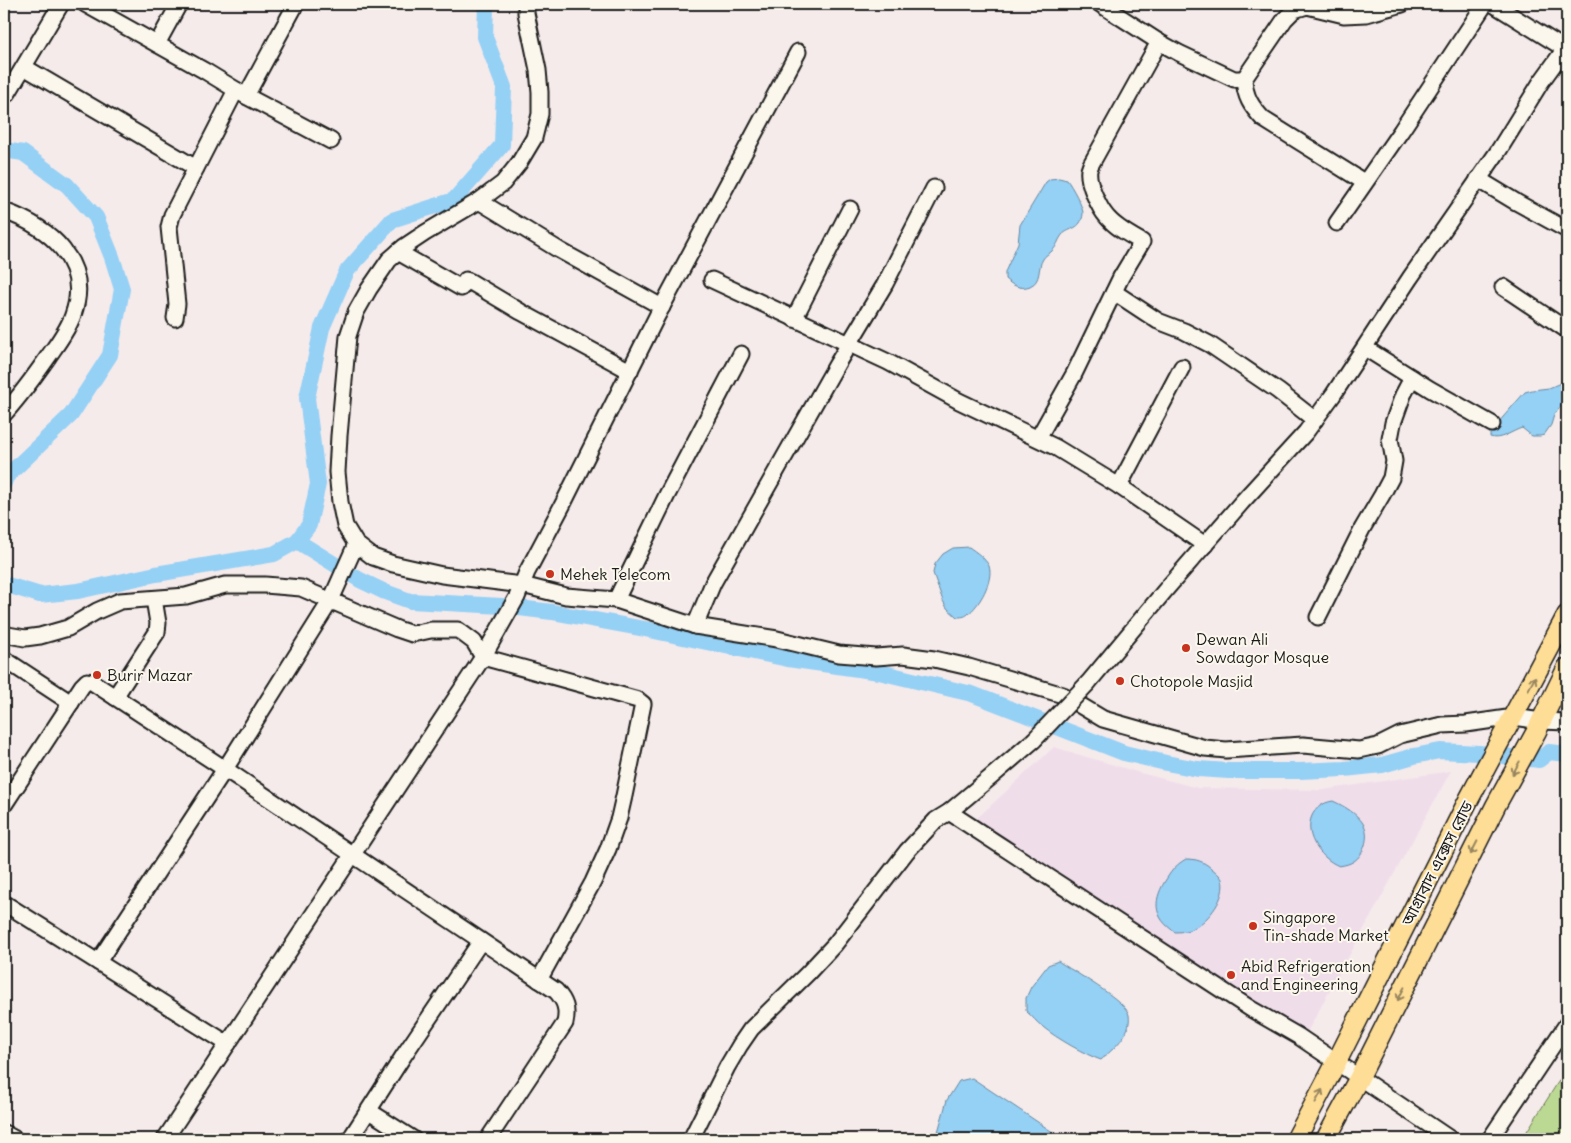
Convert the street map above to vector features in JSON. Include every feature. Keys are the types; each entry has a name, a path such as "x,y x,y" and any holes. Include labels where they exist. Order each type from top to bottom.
{"main road":[{"name":"আগ্রাবাদ এক্সেস রোড","path":"1296,1139 1469,799 1567,615"},
{"name":"আগ্রাবাদ এক্সেস রোড","path":"1326,1139 1359,1078 1567,668"}],"street":[{"path":"4,96 8,93 61,4"},
{"path":"85,4 241,93 331,141"},
{"path":"157,44 179,4"},
{"path":"175,318 177,304 169,227 172,215 196,168 296,4"},
{"path":"98,962 225,768 332,597 353,550 340,502 337,472 348,336 356,312 389,260 425,233 479,201 503,183 519,163 534,138 540,114 540,92 526,4"},
{"path":"1100,4 1159,42 1234,80 1244,79"},
{"path":"1364,182 1263,119 1252,107 1244,91 1244,79 1285,19 1294,10 1307,6 1344,15 1366,14 1402,4"},
{"path":"1337,222 1485,4"},
{"path":"690,1139 727,1067 751,1029 813,968 853,922 907,851 936,820 949,812 1034,740 1088,683 1205,545 1315,420 1566,47 1493,4"},
{"path":"1038,438 1074,374 1121,277 1142,242 1124,232 1107,217 1097,201 1089,170 1159,42"},
{"path":"166,1139 354,855 496,635 520,591 527,572 662,307 798,52"},
{"path":"24,67 196,168"},
{"path":"1478,179 1567,230"},
{"path":"695,626 713,583 885,284 934,188"},
{"path":"479,201 559,250 662,307"},
{"path":"794,319 850,209"},
{"path":"4,212 37,226 58,243 75,268 79,289 74,315 59,342 22,394 4,414"},
{"path":"398,252 461,288 466,280 469,281 521,312 630,371"},
{"path":"712,280 888,362 959,400 1038,438 1076,459 1205,545"},
{"path":"1503,287 1567,330"},
{"path":"1114,292 1158,320 1209,344 1278,391 1315,420"},
{"path":"1365,348 1412,378 1492,424"},
{"path":"616,600 650,528 741,354"},
{"path":"1118,486 1182,367"},
{"path":"1318,617 1362,529 1391,478 1394,461 1390,439 1393,423 1403,395 1412,378"},
{"path":"353,550 393,564 520,591 616,600 695,626 777,640 840,654 934,659 1063,695 1103,719 1196,745 1226,750 1303,745 1360,750 1378,746 1400,735 1442,725 1511,721 1538,727 1567,722"},
{"path":"4,633 25,638 40,636 68,628 97,611 120,601 186,596 225,585 266,585 301,588 332,597 397,629 412,634 431,630 458,630 474,642 483,657 638,700 643,704 619,818 593,882 539,980"},
{"path":"115,697 157,632 158,623 154,599"},
{"path":"4,659 71,703"},
{"path":"4,805 86,681 92,682 225,768 556,991 564,1000 566,1008 565,1023 488,1139"},
{"path":"949,812 1244,1004 1298,1036 1450,1139"},
{"path":"4,902 228,1044"},
{"path":"350,1139 481,940"},
{"path":"1490,1139 1567,1024"},
{"path":"369,1111 413,1139"},
{"path":"4,1133 15,1139"}],"shaded area":[{"name":"Singapore Tin-shade Market","path":"1054,747 1198,788 1322,790 1451,771 1306,1034 976,819"}],"green space":[{"path":"1567,1068 1567,1139 1522,1139"}],"water":[{"path":"1059,178 1067,180 1074,191 1083,211 1082,219 1078,226 1062,235 1054,249 1044,258 1038,278 1034,284 1026,287 1016,286 1005,279 1005,272 1018,243 1020,225 1046,182 1050,179"},
{"path":"1567,381 1567,399 1554,415 1551,425 1544,435 1532,436 1522,428 1502,437 1490,437 1490,432 1525,392 1549,388"},
{"path":"969,547 980,555 989,566 989,578 977,605 967,615 957,617 947,608 943,601 933,573 935,564 943,554 953,548"},
{"path":"1333,801 1358,817 1366,829 1365,845 1361,854 1351,863 1339,866 1328,860 1319,850 1311,836 1310,829 1310,822 1315,811 1320,806"},
{"path":"1186,859 1202,862 1217,873 1222,879 1222,893 1216,907 1200,924 1183,932 1175,932 1162,920 1157,907 1157,900 1162,886 1169,875 1177,865"},
{"path":"1058,961 1109,994 1126,1009 1129,1015 1128,1028 1125,1035 1101,1060 1055,1036 1026,1011 1026,998 1031,987 1048,965"},
{"path":"972,1078 1063,1139 936,1139 947,1100 959,1081"}],"waterway":[{"path":"4,584 40,595 78,591 156,574 274,554 297,541 309,525 318,484 307,398 322,328 347,271 392,220 454,200 502,145 504,87 485,37 486,4"},
{"path":"4,150 23,153 67,185 96,217 122,289 110,355 71,415 6,477 4,483"},
{"path":"297,541 360,580 410,601 502,606 552,612 788,659 879,672 972,694 1124,753 1198,769 1229,771 1344,769 1382,765 1440,751 1479,753 1539,760 1549,752 1567,754"}],"place":[{"name":"Mehek Telecom","path":"550,574"},
{"name":"Dewan Ali Sowdagor Mosque","path":"1186,648"},
{"name":"Burir Mazar","path":"97,675"},
{"name":"Chotopole Masjid","path":"1120,681"},
{"name":"Singapore Tin-shade Market","path":"1253,926"},
{"name":"Abid Refrigeration and Engineering","path":"1231,975"}]}
